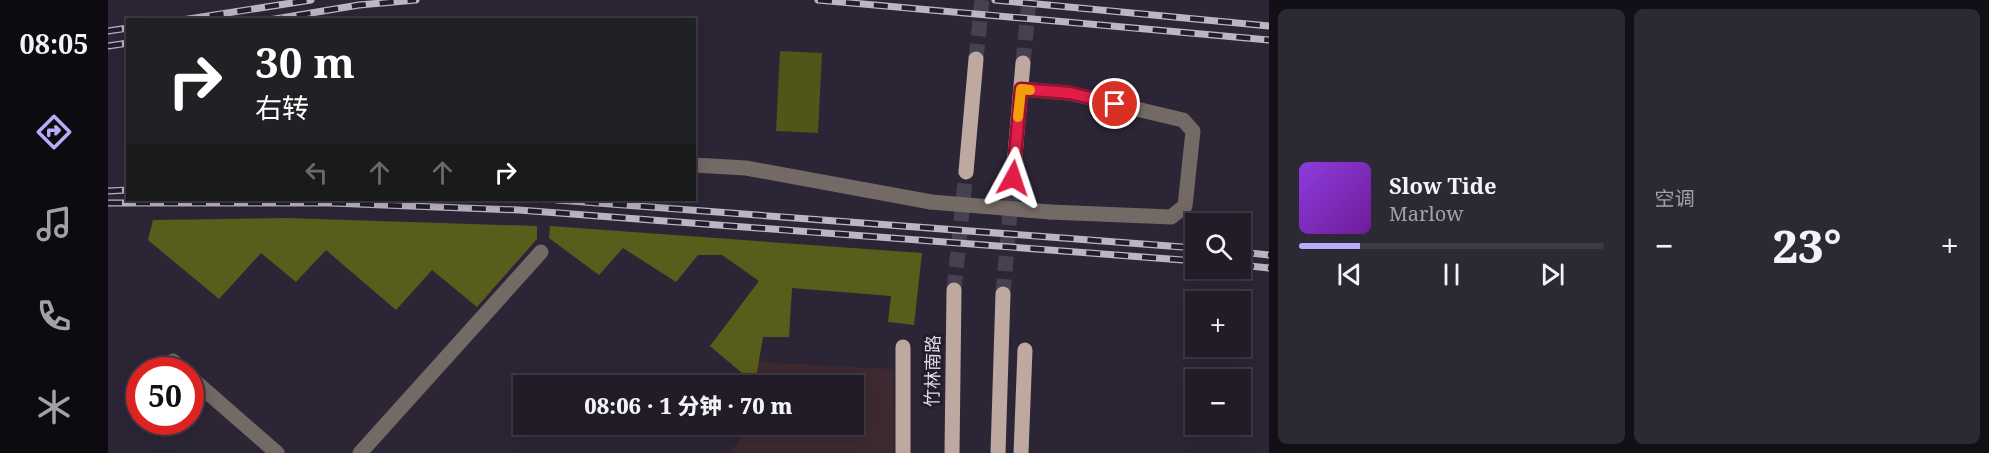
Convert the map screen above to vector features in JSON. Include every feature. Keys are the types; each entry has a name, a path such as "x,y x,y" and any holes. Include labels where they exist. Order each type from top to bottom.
{"main road":[{"path":"966,172 976,59"},
{"path":"1013,178 1023,63"},
{"name":"竹林南路","path":"952,453 954,290"},
{"path":"998,453 1003,294"},
{"path":"903,347 903,453"},
{"path":"1021,453 1025,350"}],"lane":[{"path":"696,165 746,168 931,202 1050,212 1171,217 1185,206 1193,132 1183,120 1070,93 1021,89"},
{"path":"360,453 541,252"},
{"path":"204,389 277,453"}],"shaded area":[{"path":"759,362 893,369 894,453 731,453 743,435 864,435 864,375 757,375"}],"green space":[{"path":"780,51 822,53 818,133 776,131"},
{"path":"286,218 537,226 537,239 477,307 432,270 396,310 326,250 296,282 261,253 219,299 148,240 153,220"},
{"path":"550,226 922,253 914,325 888,322 891,296 792,288 789,337 763,337 757,375 744,375 710,346 759,281 722,255 698,255 676,282 623,248 599,275 549,238"}],"tunnel":[{"path":"976,59 982,0"},
{"path":"1023,63 1029,0"},
{"path":"954,290 966,172"},
{"path":"1003,294 1013,178"}],"railway":[{"path":"195,18 311,0"},
{"path":"281,18 359,5 416,0"},
{"path":"818,0 1269,40"},
{"path":"995,0 1269,26"},
{"path":"108,31 126,28"},
{"path":"108,46 126,43"},
{"path":"108,191 126,190"},
{"path":"570,201 1185,247"},
{"path":"108,203 330,203 519,210 1185,260"},
{"path":"1251,253 1269,255"},
{"path":"1251,266 1269,268"}],"slow traffic":[{"path":"1018,117 1021,89 1030,90"}],"route":[{"path":"1013,178 1021,89 1070,93 1115,104"}]}
